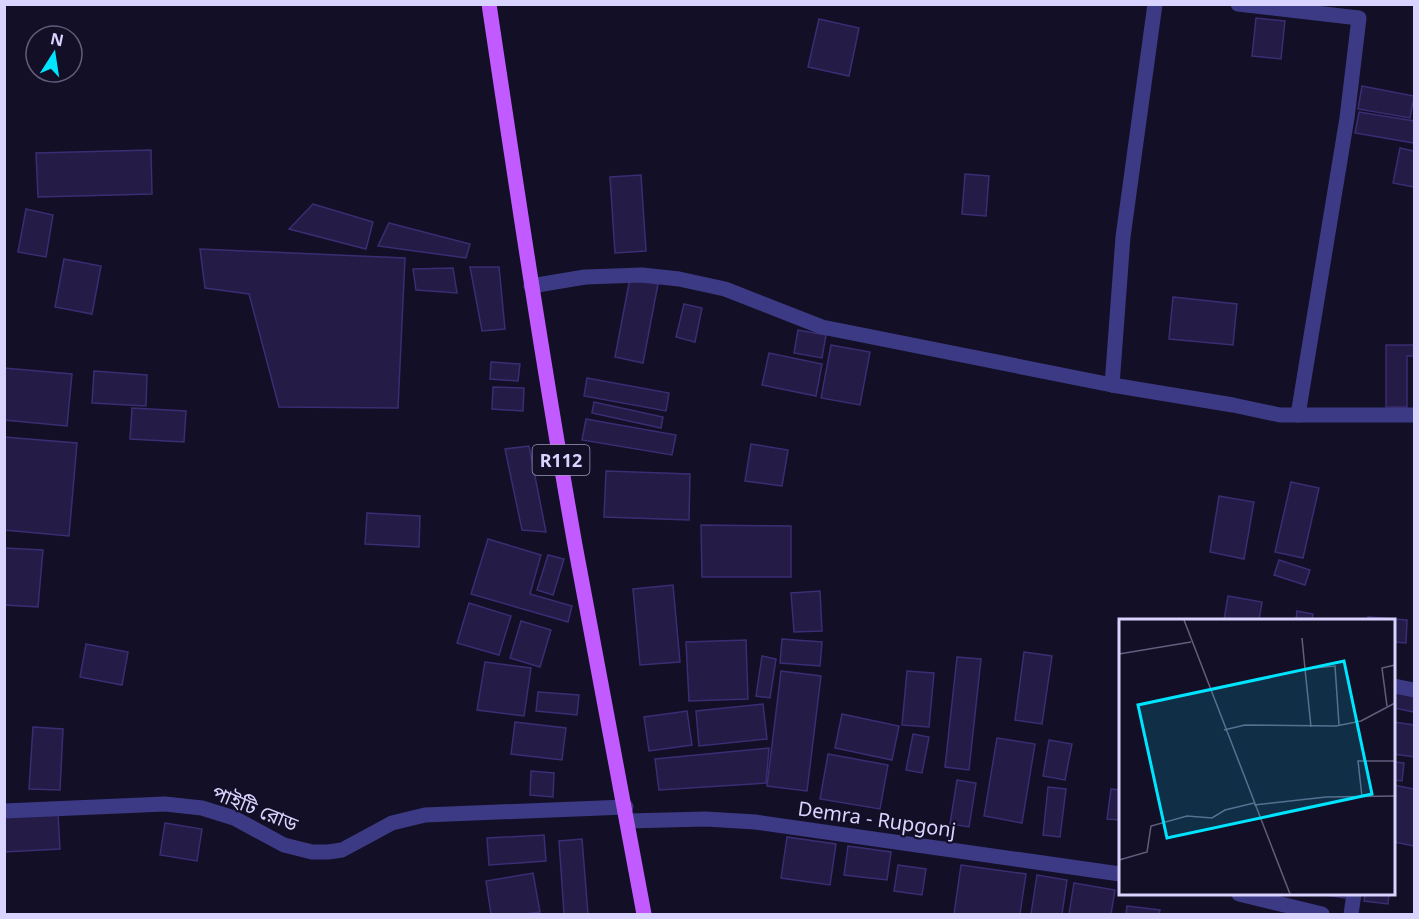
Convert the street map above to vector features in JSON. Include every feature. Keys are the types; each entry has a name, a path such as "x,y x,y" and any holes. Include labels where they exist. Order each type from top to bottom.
{"main road":[{"name":"R112","path":"489,4 531,286 575,546 644,915"}],"street":[{"path":"1112,385 1123,237 1155,4"},
{"path":"1238,4 1359,18 1347,118 1298,415"},
{"path":"531,286 585,277 642,275 680,279 724,289 822,327 1112,385 1233,405 1263,413 1351,417 1414,415"},
{"path":"1395,686 1414,690"},
{"name":"পাইটি রোড","path":"4,811 165,804 202,808 234,818 284,845 312,852 342,849 392,823 425,815 626,814"},
{"name":"Demra - Rupgonj","path":"626,814 755,822 1119,874"},
{"path":"1243,895 1322,915"},
{"path":"1351,915 1354,895"}],"building":[{"path":"1256,18 1285,21 1281,59 1252,56"},
{"path":"819,19 859,28 849,76 808,67"},
{"path":"1362,86 1414,96 1410,118 1358,109"},
{"path":"1359,112 1414,121 1414,143 1355,133"},
{"path":"1400,148 1414,151 1414,187 1393,183"},
{"path":"151,150 152,194 38,197 36,153"},
{"path":"965,174 989,176 986,216 962,214"},
{"path":"641,175 646,251 615,253 610,177"},
{"path":"313,204 373,222 366,249 289,229"},
{"path":"26,209 53,215 46,257 18,252"},
{"path":"389,223 470,244 466,258 378,246"},
{"path":"200,249 405,258 398,408 279,407 249,294 205,288"},
{"path":"64,259 101,266 92,314 55,307"},
{"path":"470,267 499,267 505,329 482,331"},
{"path":"453,268 457,293 416,290 413,269"},
{"path":"630,278 658,284 643,363 615,357"},
{"path":"1173,297 1237,304 1233,345 1169,339"},
{"path":"684,304 702,308 695,342 676,337"},
{"path":"798,330 826,335 822,358 794,353"},
{"path":"831,345 870,352 860,405 821,398"},
{"path":"1386,345 1414,345 1414,356 1407,356 1407,407 1386,407"},
{"path":"769,353 822,364 816,396 762,385"},
{"path":"491,362 520,364 518,381 490,379"},
{"path":"4,368 72,374 67,426 4,420"},
{"path":"94,371 147,375 146,406 92,403"},
{"path":"587,378 669,393 666,411 584,396"},
{"path":"493,387 524,388 523,411 492,409"},
{"path":"594,402 663,417 661,428 592,413"},
{"path":"132,408 186,411 184,442 130,439"},
{"path":"586,419 676,435 672,455 582,440"},
{"path":"4,437 77,443 69,536 4,530"},
{"path":"751,444 788,450 782,486 745,481"},
{"path":"529,446 546,532 522,530 505,449"},
{"path":"606,471 690,474 689,520 604,517"},
{"path":"1291,482 1319,488 1303,558 1275,552"},
{"path":"1219,496 1254,502 1244,559 1210,552"},
{"path":"367,513 420,516 419,547 365,544"},
{"path":"701,525 791,526 791,577 702,577"},
{"path":"488,539 541,555 530,594 572,606 568,622 471,594"},
{"path":"4,548 43,550 38,607 4,605"},
{"path":"548,555 564,559 553,595 537,590"},
{"path":"1279,560 1310,570 1305,585 1274,575"},
{"path":"673,585 680,662 640,665 633,589"},
{"path":"820,591 822,631 794,632 791,593"},
{"path":"1228,596 1262,602 1259,619 1224,619"},
{"path":"469,603 511,616 499,655 457,643"},
{"path":"1297,611 1313,614 1312,619 1296,619"},
{"path":"1368,617 1394,619 1368,619"},
{"path":"1395,619 1407,620 1406,643 1395,642"},
{"path":"521,621 551,630 540,667 510,658"},
{"path":"782,639 822,642 820,666 780,663"},
{"path":"746,640 748,699 689,701 686,642"},
{"path":"86,644 128,652 122,685 80,677"},
{"path":"1024,652 1052,656 1042,724 1015,720"},
{"path":"762,656 776,659 770,698 756,696"},
{"path":"957,657 981,659 969,770 945,767"},
{"path":"485,662 531,668 524,716 477,710"},
{"path":"781,671 821,676 807,791 767,786"},
{"path":"907,671 934,673 929,727 902,725"},
{"path":"1395,690 1414,693 1414,712 1395,708"},
{"path":"538,692 579,695 577,715 536,711"},
{"path":"763,704 767,739 699,746 696,711"},
{"path":"687,711 692,745 649,751 644,717"},
{"path":"842,714 899,726 892,760 835,748"},
{"path":"515,722 566,728 562,760 511,754"},
{"path":"1395,722 1414,725 1414,757 1395,754"},
{"path":"33,727 63,729 60,790 29,789"},
{"path":"913,734 929,737 922,773 906,770"},
{"path":"997,738 1035,744 1022,823 984,816"},
{"path":"1049,740 1072,744 1065,780 1043,776"},
{"path":"769,748 766,783 659,790 655,759"},
{"path":"828,754 888,765 880,809 820,799"},
{"path":"1395,762 1404,763 1402,781 1395,780"},
{"path":"531,771 554,773 553,797 530,795"},
{"path":"957,780 976,783 969,827 950,824"},
{"path":"1395,785 1414,789 1414,846 1395,842"},
{"path":"1048,787 1066,789 1060,837 1043,835"},
{"path":"1111,789 1119,790 1119,820 1107,819"},
{"path":"58,814 60,849 4,852 4,817"},
{"path":"165,823 202,829 197,861 160,855"},
{"path":"544,835 546,861 489,865 487,838"},
{"path":"787,837 836,844 830,885 781,878"},
{"path":"582,839 588,914 564,914 559,841"},
{"path":"848,846 891,852 887,880 844,875"},
{"path":"898,865 926,869 922,895 894,891"},
{"path":"961,865 1026,874 1020,914 954,914"},
{"path":"533,873 540,912 491,914 486,881"},
{"path":"1037,875 1067,880 1062,914 1031,914"},
{"path":"1074,883 1115,890 1111,914 1069,914"},
{"path":"1326,895 1346,895 1345,898"},
{"path":"1365,895 1389,895 1388,904 1364,901"},
{"path":"1127,906 1160,910 1159,914 1126,914"}]}
